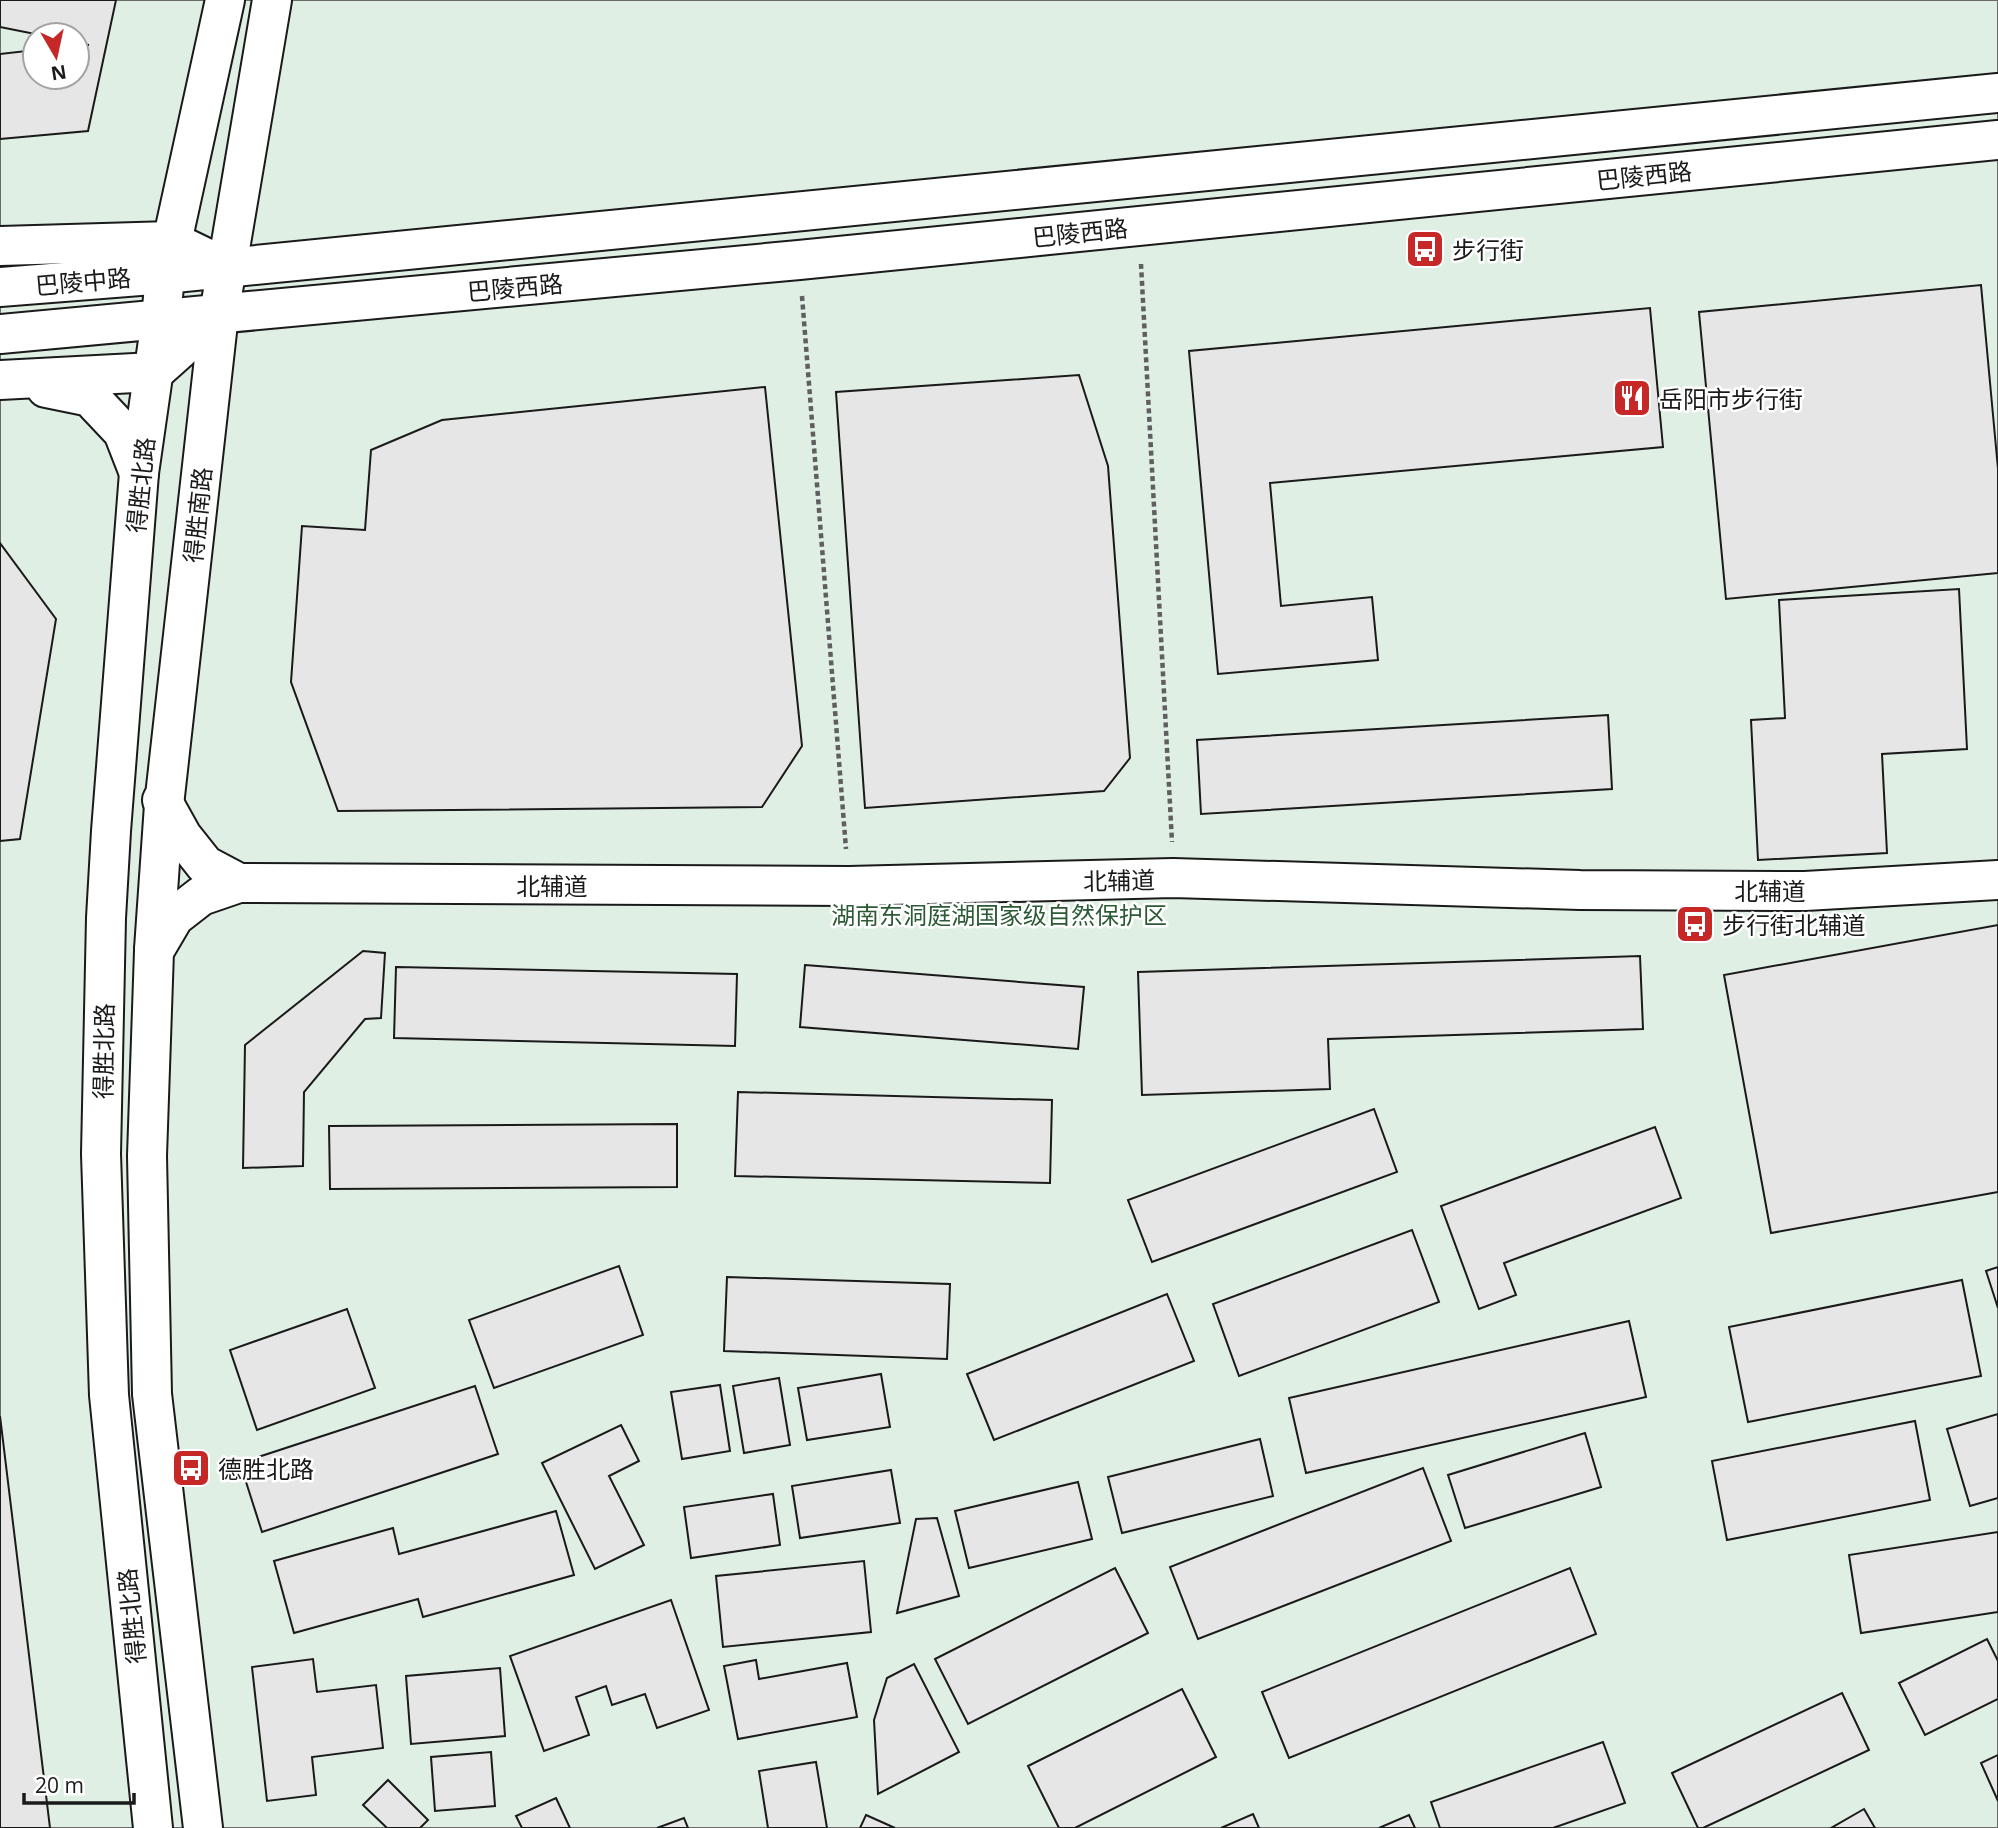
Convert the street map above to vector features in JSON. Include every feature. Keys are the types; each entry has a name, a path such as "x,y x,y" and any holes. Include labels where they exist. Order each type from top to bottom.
{"main road":[{"path":"0,246 168,257 225,0"},
{"name":"得胜南路","path":"154,951 164,805 219,314 272,0"},
{"name":"巴陵西路","path":"168,257 227,268 1998,93"},
{"name":"巴陵西路","path":"161,320 799,260 1998,140"},
{"name":"巴陵中路","path":"0,287 168,257"},
{"name":"得胜北路","path":"153,1828 109,1395 101,1154 106,918 119,726 139,473 168,257"},
{"path":"2,379 154,372 219,314"},
{"name":"巴陵中路","path":"0,334 161,320"},
{"path":"2,379 89,397 123,432 139,473"},
{"path":"119,726 182,835 205,865 239,883"},
{"name":"北辅道","path":"239,883 849,886 1173,878 1580,890 1805,891 1998,880"},
{"path":"104,1018 154,951 174,917 201,896 239,883"},
{"path":"154,951 147,1156 152,1394 203,1828"}],"path":[{"path":"1139,226 1173,878"},
{"path":"799,260 849,886"}],"green space":[{"name":"湖南东洞庭湖国家级自然保护区","path":"0,0 1998,0 1998,1828 0,1828"}],"building":[{"path":"0,0 116,0 88,131 0,139 0,54 21,52 21,91 91,91 91,21 21,21 21,31 0,27"},
{"path":"1981,285 1998,469 1998,573 1726,599 1699,312"},
{"path":"1650,308 1663,447 1270,483 1281,606 1372,597 1378,660 1218,674 1189,351"},
{"path":"1079,375 1108,466 1130,758 1104,791 865,808 836,392"},
{"path":"765,387 802,746 762,807 338,811 291,682 302,526 365,530 371,450 442,420"},
{"path":"0,543 56,619 20,839 0,841"},
{"path":"1959,589 1967,749 1882,754 1887,853 1758,860 1751,720 1785,718 1779,600"},
{"path":"1608,715 1612,789 1201,814 1197,740"},
{"path":"1998,925 1998,1192 1771,1233 1724,975"},
{"path":"363,951 385,953 381,1018 365,1019 304,1092 303,1166 243,1168 245,1045"},
{"path":"1640,956 1643,1029 1328,1039 1330,1089 1142,1095 1138,972"},
{"path":"805,965 1084,987 1078,1049 800,1027"},
{"path":"396,967 737,974 735,1046 394,1038"},
{"path":"738,1092 1052,1100 1050,1183 735,1176"},
{"path":"1374,1109 1397,1172 1152,1262 1128,1200"},
{"path":"677,1124 677,1187 330,1189 329,1126"},
{"path":"1655,1127 1681,1198 1504,1263 1516,1295 1479,1309 1441,1206"},
{"path":"1412,1230 1439,1302 1239,1376 1213,1304"},
{"path":"619,1266 643,1335 494,1388 469,1320"},
{"path":"1998,1267 1998,1308 1986,1271"},
{"path":"727,1277 950,1284 947,1359 724,1351"},
{"path":"1962,1280 1981,1376 1748,1422 1729,1327"},
{"path":"1167,1294 1194,1361 994,1440 967,1374"},
{"path":"347,1309 375,1388 257,1430 230,1350"},
{"path":"1629,1321 1646,1397 1306,1473 1289,1398"},
{"path":"881,1374 890,1427 807,1440 798,1388"},
{"path":"779,1378 790,1445 744,1453 733,1386"},
{"path":"720,1385 730,1451 682,1459 671,1392"},
{"path":"475,1386 498,1454 262,1532 240,1463"},
{"path":"1998,1414 1998,1498 1970,1506 1947,1429"},
{"path":"0,1416 50,1828 0,1828"},
{"path":"1915,1421 1930,1500 1727,1540 1712,1461"},
{"path":"621,1425 639,1461 609,1476 644,1545 595,1569 542,1463"},
{"path":"1585,1433 1601,1487 1465,1528 1448,1475"},
{"path":"1260,1439 1273,1496 1122,1533 1108,1477"},
{"path":"1423,1468 1451,1541 1198,1639 1170,1567"},
{"path":"891,1470 900,1523 800,1538 792,1486"},
{"path":"1078,1482 1092,1539 969,1568 955,1511"},
{"path":"773,1494 780,1545 691,1558 684,1507"},
{"path":"556,1511 574,1575 423,1617 418,1599 294,1633 274,1561 393,1528 399,1554"},
{"path":"937,1518 959,1596 897,1613 916,1519"},
{"path":"1998,1532 1998,1612 1861,1633 1849,1555"},
{"path":"864,1561 871,1632 723,1647 716,1576"},
{"path":"1115,1568 1148,1633 968,1724 935,1659"},
{"path":"1570,1568 1596,1634 1289,1758 1262,1692"},
{"path":"671,1600 709,1710 657,1728 645,1694 612,1705 606,1686 576,1697 589,1735 544,1751 510,1656"},
{"path":"1987,1639 1998,1661 1998,1699 1925,1735 1899,1683"},
{"path":"313,1659 317,1692 376,1685 383,1748 312,1757 316,1795 267,1801 252,1667"},
{"path":"756,1660 759,1679 847,1663 857,1717 738,1739 724,1666"},
{"path":"914,1664 959,1752 878,1794 874,1720 887,1678"},
{"path":"500,1668 505,1736 411,1744 406,1676"},
{"path":"1182,1689 1216,1757 1075,1828 1059,1828 1028,1766"},
{"path":"1842,1693 1869,1750 1698,1828 1672,1773"},
{"path":"1603,1742 1625,1803 1553,1828 1440,1828 1431,1802"},
{"path":"491,1752 495,1806 435,1811 431,1757"},
{"path":"1998,1755 1998,1801 1981,1763"},
{"path":"816,1762 827,1828 768,1828 759,1771"},
{"path":"388,1780 428,1820 420,1828 387,1828 363,1805"},
{"path":"556,1798 570,1828 522,1828 516,1816"},
{"path":"1864,1809 1875,1828 1831,1828"},
{"path":"1253,1814 1259,1828 1221,1828"},
{"path":"866,1815 895,1828 860,1828"},
{"path":"1409,1815 1415,1828 1379,1828"},
{"path":"684,1818 688,1828 657,1828"}],"place":[{"name":"步行街","path":"1425,249"},
{"name":"岳阳市步行街","path":"1632,398"},
{"name":"步行街北辅道","path":"1695,924"},
{"name":"德胜北路","path":"191,1468"}]}
